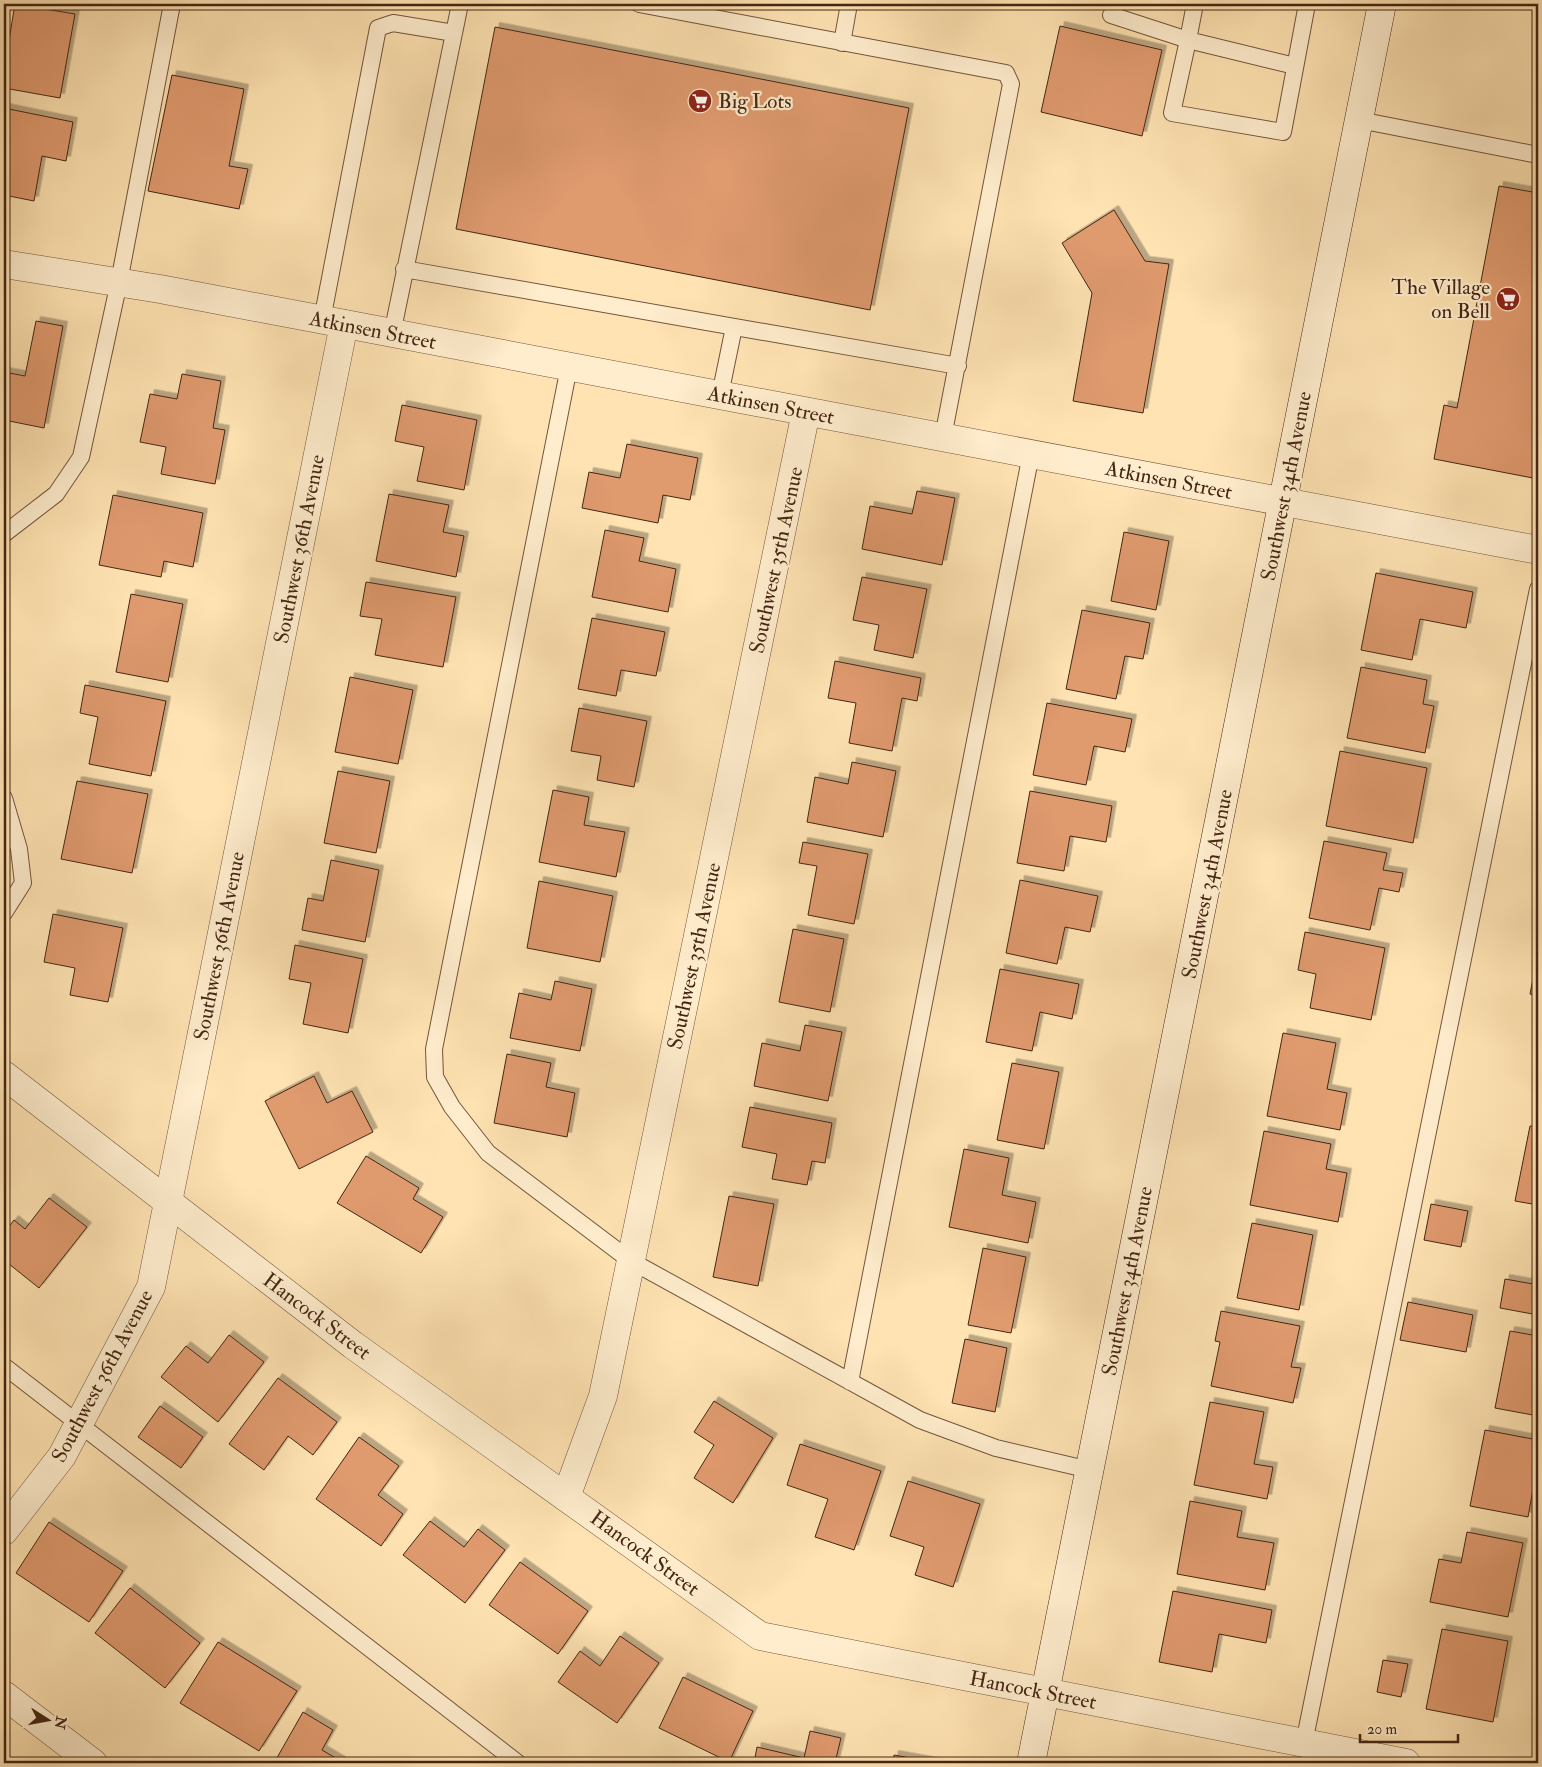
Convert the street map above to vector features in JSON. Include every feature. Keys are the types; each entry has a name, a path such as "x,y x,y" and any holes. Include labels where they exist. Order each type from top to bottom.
{"street":[{"name":"Southwest 34th Avenue","path":"1031,1763 1382,4"},
{"name":"Atkinsen Street","path":"4,264 119,282 1538,550"},
{"name":"Southwest 36th Avenue","path":"4,1531 62,1456 151,1287 333,322"},
{"name":"Southwest 35th Avenue","path":"566,1497 603,1396 806,412"},
{"name":"Hancock Street","path":"4,1075 353,1344 760,1636 1406,1763"},
{"path":"4,1694 93,1763"}],"lane":[{"path":"4,534 56,494 81,457 119,282 172,4"},
{"path":"392,334 460,4"},
{"path":"639,4 1006,73 1011,84 943,437"},
{"path":"842,43 849,4"},
{"path":"1195,4 1172,113 1283,132 1308,4"},
{"path":"1111,16 1188,40 1295,66"},
{"path":"333,322 378,28 393,23 454,33"},
{"path":"1359,120 1538,155"},
{"path":"404,269 958,366"},
{"path":"720,395 734,326"},
{"path":"569,367 434,1049 435,1077 452,1107 488,1153 631,1261 920,1420 996,1448 1090,1470"},
{"path":"850,1382 1031,454"},
{"path":"1304,1743 1538,589"},
{"path":"4,798 19,849 23,883 4,912"},
{"path":"4,1366 518,1763"}],"building":[{"path":"15,4 75,14 60,98 4,88 4,70"},
{"path":"1155,4 1179,4 1178,8"},
{"path":"1060,26 1162,50 1142,136 1041,112"},
{"path":"495,27 909,108 870,310 456,229"},
{"path":"172,75 244,89 229,166 248,169 239,209 148,191"},
{"path":"4,108 73,122 66,161 42,156 34,201 4,195"},
{"name":"The Village on Bell","path":"1499,186 1538,193 1538,479 1434,459 1444,405 1457,408"},
{"path":"1114,210 1145,261 1169,264 1143,413 1073,401 1092,293 1062,243"},
{"path":"36,321 63,326 44,428 4,420 4,372 25,376"},
{"path":"182,374 221,381 213,428 225,430 215,484 161,474 166,447 140,442 150,394 177,399"},
{"path":"402,405 477,420 464,490 417,481 424,447 395,441"},
{"path":"627,444 698,458 690,500 663,495 658,523 582,508 589,472 620,478"},
{"path":"917,491 955,498 942,565 862,549 870,506 912,514"},
{"path":"389,494 449,505 443,532 464,536 456,577 376,561"},
{"path":"113,495 203,513 193,567 164,561 161,577 99,565"},
{"path":"605,530 644,538 639,561 676,569 668,612 592,597"},
{"path":"1124,532 1169,541 1156,610 1111,601"},
{"path":"1376,573 1473,592 1466,628 1420,619 1412,660 1361,650"},
{"path":"862,577 927,589 913,658 874,650 879,625 853,620"},
{"path":"366,582 456,597 443,667 375,655 382,619 360,616"},
{"path":"131,594 183,604 168,682 116,672"},
{"path":"1082,610 1150,623 1143,659 1125,656 1116,699 1066,689"},
{"path":"592,618 665,632 656,676 621,670 616,696 578,689"},
{"path":"835,661 921,678 917,701 902,698 892,751 849,743 856,703 828,698"},
{"path":"1361,667 1427,680 1423,704 1434,706 1425,753 1347,738"},
{"path":"350,677 413,690 398,764 335,752"},
{"path":"85,685 166,701 151,776 89,764 98,717 80,713"},
{"path":"1047,703 1132,719 1125,752 1094,746 1086,785 1033,775"},
{"path":"579,708 647,721 634,787 597,780 601,756 571,751"},
{"path":"1340,751 1427,768 1413,843 1326,826"},
{"path":"852,762 896,771 883,837 807,822 815,777 848,784"},
{"path":"338,771 390,781 376,853 324,843"},
{"path":"77,781 148,794 132,873 61,859"},
{"path":"553,790 589,797 584,825 625,832 616,877 539,862"},
{"path":"1030,791 1112,806 1106,842 1070,836 1064,871 1017,863"},
{"path":"1324,841 1387,853 1383,870 1403,873 1399,892 1379,888 1370,930 1309,918"},
{"path":"803,842 868,854 854,924 808,915 817,866 799,863"},
{"path":"331,860 379,870 365,942 302,930 308,898 323,901"},
{"path":"1020,880 1098,896 1090,932 1065,927 1057,964 1006,953"},
{"path":"539,881 613,896 600,962 527,948"},
{"path":"53,914 123,928 108,1002 70,995 75,968 44,962"},
{"path":"793,929 844,939 830,1012 779,1002"},
{"path":"1305,932 1385,948 1371,1020 1310,1008 1316,974 1298,970"},
{"path":"295,945 363,959 348,1033 303,1024 311,983 289,979"},
{"path":"1538,953 1538,996 1530,994"},
{"path":"1000,969 1079,984 1072,1019 1040,1012 1032,1051 986,1042"},
{"path":"555,981 592,989 580,1051 510,1038 519,993 551,1000"},
{"path":"805,1025 842,1032 828,1101 754,1086 762,1043 800,1051"},
{"path":"1283,1033 1336,1043 1327,1089 1347,1093 1340,1130 1267,1116"},
{"path":"507,1054 551,1063 546,1087 575,1093 567,1137 494,1123"},
{"path":"1012,1063 1059,1072 1044,1149 997,1140"},
{"path":"314,1076 327,1103 352,1091 373,1132 299,1169 265,1101"},
{"path":"750,1107 832,1123 825,1163 812,1161 807,1185 772,1179 777,1154 742,1147"},
{"path":"1530,1126 1538,1127 1538,1205 1515,1201"},
{"path":"1264,1131 1331,1144 1326,1169 1347,1173 1338,1222 1250,1205"},
{"path":"964,1149 1009,1158 1002,1195 1036,1202 1028,1243 949,1227"},
{"path":"366,1156 419,1188 413,1199 443,1217 421,1253 337,1203"},
{"path":"729,1196 774,1204 758,1286 713,1277"},
{"path":"49,1198 87,1227 39,1288 4,1260 4,1233 14,1220 25,1229"},
{"path":"1431,1204 1468,1211 1461,1247 1424,1240"},
{"path":"1252,1223 1313,1235 1299,1310 1237,1298"},
{"path":"983,1248 1026,1257 1011,1333 968,1325"},
{"path":"1538,1259 1538,1315 1500,1308 1505,1279 1533,1284"},
{"path":"1408,1302 1473,1315 1466,1352 1400,1340"},
{"path":"1221,1311 1300,1326 1291,1367 1301,1368 1293,1403 1211,1386 1220,1342 1215,1341"},
{"path":"1510,1331 1538,1336 1538,1416 1495,1408"},
{"path":"229,1335 264,1362 218,1422 161,1377 186,1346 208,1363"},
{"path":"965,1339 1007,1348 995,1412 952,1403"},
{"path":"278,1378 337,1422 313,1455 288,1436 264,1470 229,1444"},
{"path":"714,1401 773,1438 733,1503 694,1478 714,1445 694,1432"},
{"path":"1210,1402 1264,1412 1254,1464 1273,1467 1267,1499 1194,1485"},
{"path":"160,1406 203,1437 181,1468 138,1437"},
{"path":"1485,1430 1538,1440 1538,1462 1528,1517 1470,1506"},
{"path":"359,1437 399,1466 378,1495 403,1514 381,1546 316,1499"},
{"path":"800,1444 881,1471 854,1550 815,1537 828,1499 787,1485"},
{"path":"908,1481 980,1504 953,1587 915,1575 924,1547 890,1536"},
{"path":"1190,1501 1242,1511 1237,1537 1274,1543 1265,1590 1177,1574"},
{"path":"430,1521 464,1547 478,1529 505,1550 465,1603 403,1555"},
{"path":"49,1522 123,1571 89,1622 16,1573"},
{"path":"1467,1532 1523,1543 1508,1617 1430,1602 1439,1559 1461,1563"},
{"path":"520,1562 588,1611 558,1654 489,1605"},
{"path":"130,1588 200,1643 165,1688 95,1633"},
{"path":"1173,1591 1272,1610 1266,1643 1219,1634 1212,1672 1159,1662"},
{"path":"1442,1629 1508,1641 1493,1722 1426,1709"},
{"path":"620,1636 659,1663 617,1723 558,1682 580,1651 600,1666"},
{"path":"218,1642 297,1691 259,1751 180,1703"},
{"path":"1383,1660 1408,1664 1401,1697 1377,1692"},
{"path":"683,1677 753,1711 729,1762 659,1728"},
{"path":"303,1712 333,1730 322,1750 344,1763 274,1763"},
{"path":"810,1731 841,1738 835,1763 754,1763 757,1747 804,1758"},
{"path":"894,1755 938,1763 893,1763"}],"place":[{"name":"Big Lots","path":"700,101"},
{"name":"The Village on Bell","path":"1508,299"}]}
